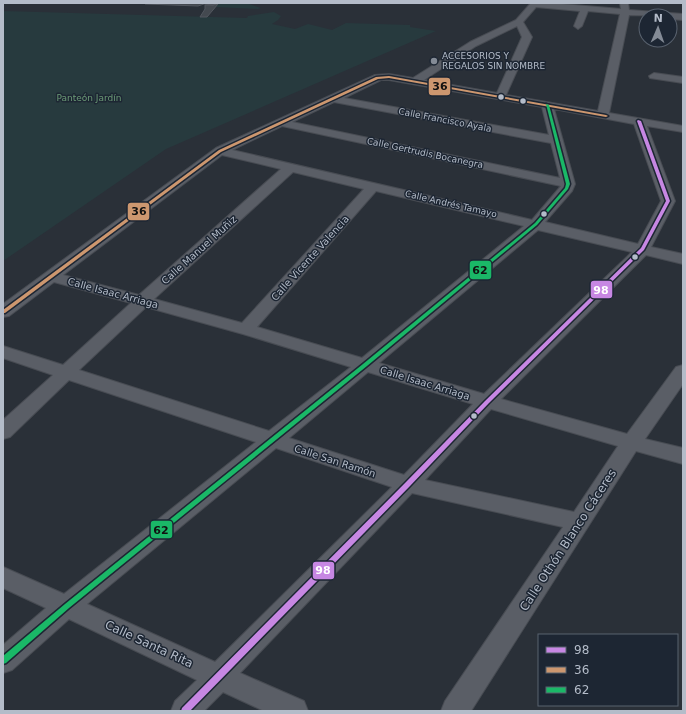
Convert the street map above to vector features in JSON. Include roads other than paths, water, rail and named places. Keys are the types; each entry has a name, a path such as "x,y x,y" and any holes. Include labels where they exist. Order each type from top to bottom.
{"street":[{"path":"414,82 473,44 519,22 535,4 585,8 625,8 638,10"},
{"path":"578,26 585,8"},
{"path":"603,115 625,8"},
{"path":"500,97 527,37 519,22"},
{"path":"654,76 683,80"},
{"path":"3,312 220,151 377,78 382,77 414,82 683,129"},
{"name":"Calle Francisco Ayala","path":"334,99 555,140"},
{"path":"3,661 67,606 365,365 536,224 567,188 568,184 555,140 547,105"},
{"path":"185,711 487,402 643,249 668,201 639,121"},
{"name":"Calle Gertrudis Bocanegra","path":"282,123 568,184"},
{"name":"Calle Andrés Tamayo","path":"220,151 683,259"},
{"name":"Calle Manuel Muñiz","path":"3,432 67,374 142,301 291,167"},
{"name":"Calle Vicente Valencia","path":"246,329 374,186"},
{"name":"Calle Isaac Arriaga","path":"51,276 246,329 487,402 631,443 683,456"},
{"name":"Calle San Ramón","path":"3,352 408,484 580,522"},
{"name":"Calle Othón Blanco Cáceres","path":"455,711 631,443 683,371"},
{"name":"Calle Santa Rita","path":"3,576 294,711"}],"place":[{"name":"ACCESORIOS Y REGALOS SIN NOMBRE","path":"434,61"}],"park label":[{"name":"Panteón Jardín","path":"89,98"}]}
